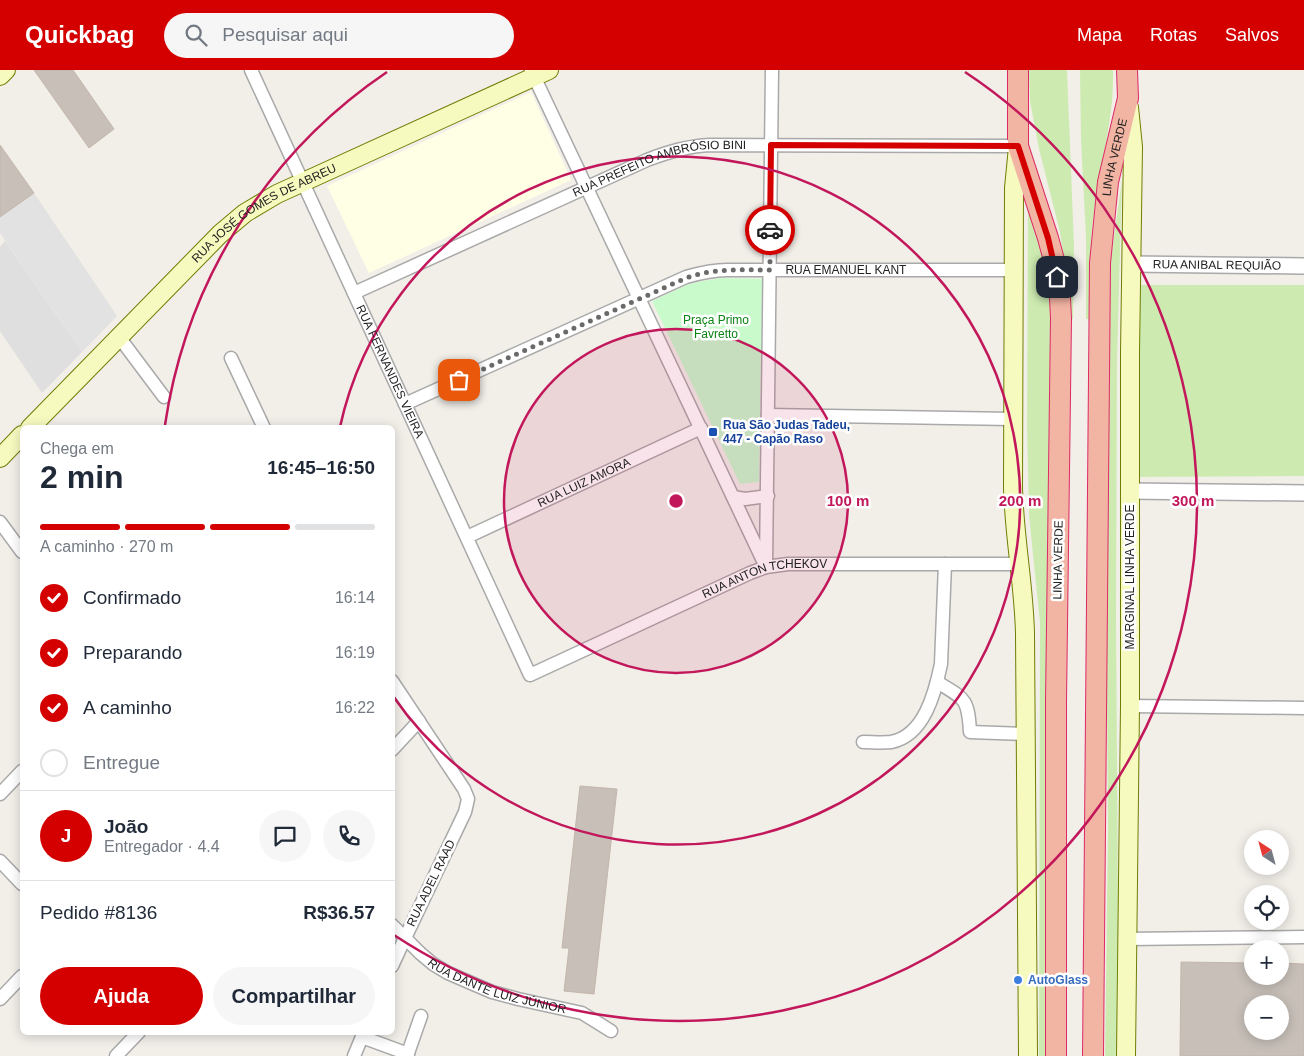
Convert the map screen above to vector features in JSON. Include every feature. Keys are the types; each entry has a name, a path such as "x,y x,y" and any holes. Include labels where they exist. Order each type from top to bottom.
{"highway":[{"name":"LINHA VERDE","path":"1018,70 1018,146 1054,260 1061,318 1056,712 1056,1056"},
{"name":"LINHA VERDE","path":"1093,1056 1100,263 1108,182 1128,98 1126,70"}],"main road":[{"path":"0,76 6,70"},
{"name":"RUA JOSÉ GOMES DE ABREU","path":"33,425 230,224 244,213 260,203 538,72"},
{"name":"MARGINAL LINHA VERDE","path":"1126,1056 1133,148 1128,98"},
{"path":"1018,146 1014,188 1014,512 1026,634 1028,1056"},
{"path":"0,458 20,437"}],"street":[{"name":"RUA FERNANDES VIEIRA","path":"251,70 530,674"},
{"path":"766,567 772,70"},
{"path":"538,72 587,188 766,567"},
{"name":"RUA PREFEITO AMBRÓSIO BINI","path":"354,293 647,160 678,149 710,145 1018,146"},
{"name":"RUA ANIBAL REQUIÃO","path":"1131,264 1304,266"},
{"name":"RUA EMANUEL KANT","path":"405,404 639,298 699,273 720,270 1014,270"},
{"path":"119,337 164,397"},
{"path":"231,358 263,425"},
{"path":"768,415 1013,419"},
{"name":"RUA LUIZ AMORA","path":"467,537 701,428"},
{"path":"1130,491 1304,493"},
{"path":"733,497 745,499 768,496"},
{"path":"0,522 20,549"},
{"name":"RUA ANTON TCHEKOV","path":"530,674 766,567 788,564 1019,564"},
{"path":"863,742 891,742 900,740 914,730 926,714 941,664 945,564"},
{"path":"936,682 964,700 969,714 970,732 1025,734"},
{"path":"395,685 419,721 395,747"},
{"path":"1130,706 1304,708"},
{"name":"RUA ADEL RAAD","path":"395,960 465,812 468,798 464,788 419,721"},
{"path":"0,794 20,773"},
{"path":"0,861 20,882"},
{"name":"RUA DANTE LUIZ JÚNIOR","path":"395,928 433,964 466,982 518,1000 582,1013 611,1031"},
{"path":"1127,939 1304,937"},
{"path":"0,999 20,978"},
{"path":"354,1056 363,1035 408,1055 421,1016"},
{"path":"116,1056 136,1035"}],"shaded area":[{"path":"531,92 571,180 369,273 327,186"},
{"path":"34,193 117,316 82,352 0,233 0,217"},
{"path":"5,241 82,352 42,393 0,331 0,247"}],"green space":[{"path":"1029,70 1067,70 1074,245 1073,319 1070,319 1060,232 1039,149 1030,101"},
{"path":"1080,70 1113,70 1110,116 1092,231 1090,319 1086,319 1086,238"},
{"path":"1122,180 1117,359 1116,617 1119,1056 1105,1056 1108,829 1106,564 1108,331 1111,258"},
{"path":"1028,186 1047,275 1051,317 1048,1056 1039,1056 1040,623 1029,515 1027,428"},
{"name":"Praça Primo Favretto","path":"723,278 762,279 759,482 740,484 652,301 687,285"},
{"path":"1140,285 1304,285 1304,476 1139,477"}],"building":[{"path":"34,70 73,70 114,129 89,148"},
{"path":"0,145 34,193 0,217"},
{"path":"580,786 617,789 594,994 564,991 569,948 562,948"},
{"path":"1181,962 1244,963 1244,985 1289,985 1289,963 1304,964 1304,1056 1180,1056"}],"way so far":[{"path":"459,380 699,273 712,270 770,270 770,230"}],"place":[{"name":"Rua São Judas Tadeu, 447 - Capão Raso","path":"713,432"},
{"name":"AutoGlass","path":"1018,980"}],"route":[{"path":"770,230 771,145 1018,146 1048,238 1057,277"}]}
